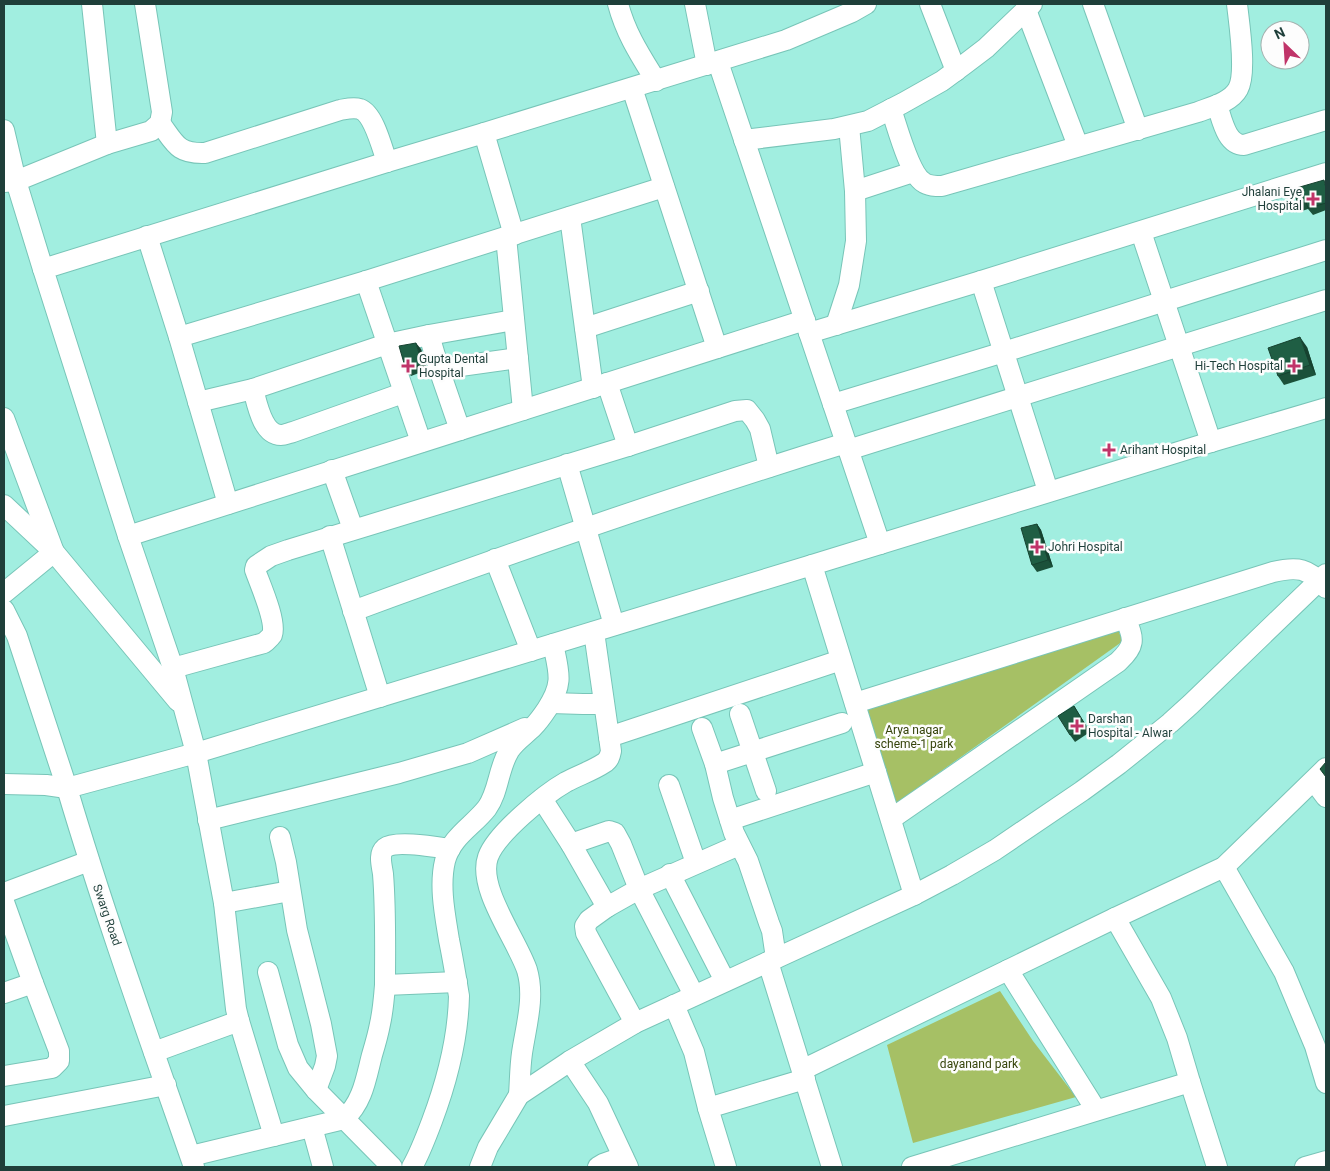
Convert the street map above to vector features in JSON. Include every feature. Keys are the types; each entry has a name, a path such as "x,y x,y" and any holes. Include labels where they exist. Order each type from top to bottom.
{"street":[{"path":"92,4 107,144"},
{"path":"10,181 107,144 151,131 160,123 162,112 145,4"},
{"path":"618,4 628,34 656,81"},
{"path":"695,4 712,63 744,140 880,544"},
{"path":"43,270 147,236 786,40 852,12 866,4"},
{"path":"930,4 956,71"},
{"path":"1093,4 1138,130"},
{"path":"891,109 913,172 922,182 931,186 942,186 1138,130 1217,105 1231,97 1239,89 1242,78 1242,58 1237,4"},
{"path":"744,140 834,129 868,121 917,96 956,71 986,48 1029,7 1078,146"},
{"path":"632,88 717,348"},
{"path":"1217,105 1229,137 1238,145 1244,145 1326,120"},
{"path":"160,123 177,146 184,151 205,153 340,110 360,109 369,116 387,162"},
{"path":"836,325 849,285 856,241 855,191 849,126"},
{"path":"4,130 10,181 43,270 128,536 173,668 196,753 224,902 239,1021 274,1136"},
{"path":"484,133 510,236 514,320 523,410"},
{"path":"855,191 913,172"},
{"path":"128,536 717,348 807,327 836,325 1141,232 1326,173"},
{"path":"179,337 366,282 664,188"},
{"path":"570,217 585,328 600,385 628,446"},
{"path":"1141,232 1211,442"},
{"path":"147,236 228,504"},
{"path":"833,404 1326,250"},
{"path":"981,281 1048,492"},
{"path":"366,282 420,442"},
{"path":"585,328 699,292"},
{"path":"353,610 494,558 769,467 847,447 1018,397 1326,300"},
{"path":"198,402 253,389 387,344 514,320"},
{"path":"429,335 460,430"},
{"path":"439,370 518,358"},
{"path":"253,389 264,424 271,431 280,435 403,393"},
{"path":"4,784 46,785 67,788 196,753 1326,408"},
{"path":"173,668 264,643 271,637 273,629 272,617 255,570 256,566 271,556 288,550 628,446 735,411 747,410 755,420 760,429 769,467"},
{"path":"4,418 54,552"},
{"path":"567,464 614,625"},
{"path":"332,470 352,529"},
{"path":"4,505 54,552 183,707"},
{"path":"330,536 380,697"},
{"path":"4,593 54,552"},
{"path":"494,558 532,651"},
{"path":"812,565 914,895"},
{"path":"480,1167 488,1147 519,1095 570,1060 635,1023 914,895 995,850 1082,791 1170,723 1324,581 1306,571 1288,568 855,703"},
{"name":"Swarg Road","path":"4,610 17,636 89,861 193,1162"},
{"path":"891,819 1118,662 1128,652 1132,642 1125,618"},
{"path":"519,1095 521,1064 531,1000 530,986 521,955 490,891 486,861 498,840 526,812 568,781 606,762 610,757 611,751 594,632"},
{"path":"412,1167 438,1105 450,1066 459,1007 457,982 445,918 443,870 446,858 456,839 490,803 495,794 505,759 510,749 536,724 558,691 558,667 553,644"},
{"path":"609,737 841,660"},
{"path":"551,703 604,704"},
{"path":"740,714 766,791"},
{"path":"715,764 842,723"},
{"path":"208,820 384,777 468,753 536,724"},
{"path":"702,728 715,764 730,820 748,861 769,923 772,960 803,1075 832,1167"},
{"path":"730,820 876,772"},
{"path":"708,1108 803,1075 1008,970 1224,867 1320,775 1326,797"},
{"path":"669,785 696,863"},
{"path":"542,799 571,844 607,907"},
{"path":"571,844 609,831 615,833 639,889 694,995"},
{"path":"280,837 297,930 321,1024 327,1056 326,1066 316,1090"},
{"path":"193,1162 274,1136 344,1118 352,1112 362,1092 380,1024 385,985 384,891 381,855 385,848 401,844 450,849"},
{"path":"635,1023 586,934 586,926 589,920 607,907 639,889 739,844"},
{"path":"4,893 89,861"},
{"path":"1224,867 1284,972 1321,1044 1326,1083"},
{"path":"670,874 725,982"},
{"path":"224,902 290,891"},
{"path":"4,902 59,1051 59,1061 52,1068 4,1076"},
{"path":"1115,918 1161,998 1177,1038 1217,1167"},
{"path":"1008,970 1096,1110"},
{"path":"268,972 292,1057 298,1068 316,1090 392,1167"},
{"path":"385,985 457,982"},
{"path":"4,993 33,983"},
{"path":"674,1006 694,1052 708,1108 726,1167"},
{"path":"154,1052 239,1021"},
{"path":"570,1060 598,1103 625,1162 603,1164 598,1167"},
{"path":"912,1167 1190,1082"},
{"path":"4,1116 166,1085"},
{"path":"312,1127 323,1167"},
{"path":"1305,1167 1326,1161"}],"green space":[{"name":"Arya nagar scheme-1 park","path":"1117,628 1123,641 891,807 866,707"},
{"name":"dayanand park","path":"1000,991 1033,1041 1076,1097 913,1143 887,1045"}],"building":[{"path":"1324,180 1326,203 1308,208 1306,202 1298,204 1293,189"},
{"path":"1300,337 1310,365 1278,376 1268,348"},
{"path":"416,343 422,364 406,370 399,346"},
{"path":"1037,524 1048,560 1032,565 1021,528"},
{"path":"1074,706 1086,726 1070,735 1058,716"},
{"path":"1326,762 1326,777 1320,769"}],"place":[{"name":"Jhalani Eye Hospital","path":"1313,199"},
{"name":"Gupta Dental Hospital","path":"408,366"},
{"name":"Hi-Tech Hospital","path":"1294,366"},
{"name":"Arihant Hospital","path":"1109,450"},
{"name":"Johri Hospital","path":"1037,547"},
{"name":"Darshan Hospital - Alwar","path":"1077,726"}]}
